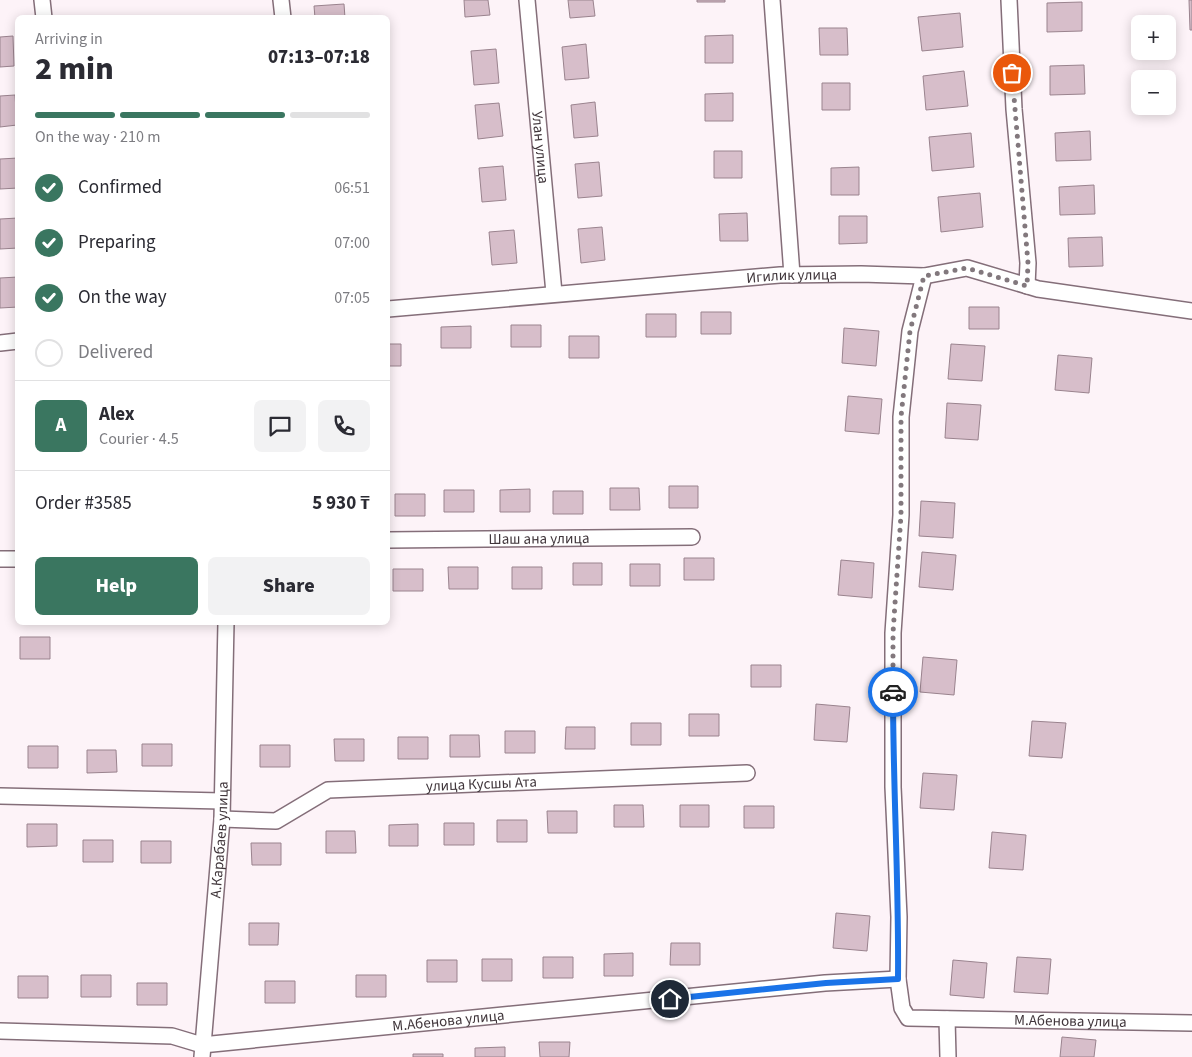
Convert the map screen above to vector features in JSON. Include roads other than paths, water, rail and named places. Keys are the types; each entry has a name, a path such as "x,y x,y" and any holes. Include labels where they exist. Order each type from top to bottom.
{"street":[{"path":"42,0 44,15"},
{"path":"281,0 283,15"},
{"name":"Улан улица","path":"527,0 554,293"},
{"path":"772,0 792,275"},
{"path":"1009,0 1014,109 1028,263 1027,286"},
{"name":"Игилик улица","path":"390,309 554,293 792,275 924,276 967,268 1027,286 1074,295 1192,311"},
{"name":"М.Абенова улица","path":"924,276 910,331 901,417 901,515 893,633 893,787 899,916 898,979 902,1008 908,1018 1192,1023"},
{"path":"0,343 15,341"},
{"name":"Шаш ана улица","path":"390,540 692,537"},
{"path":"0,559 15,559"},
{"name":"А.Карабаев улица","path":"202,1051 222,819 226,625"},
{"name":"улица Кусшы Ата","path":"222,819 276,820 328,790 747,773"},
{"path":"0,796 222,801"},
{"name":"М.Абенова улица","path":"0,1031 172,1036 202,1051 826,983 898,979"},
{"path":"948,1019 948,1057"}]}
